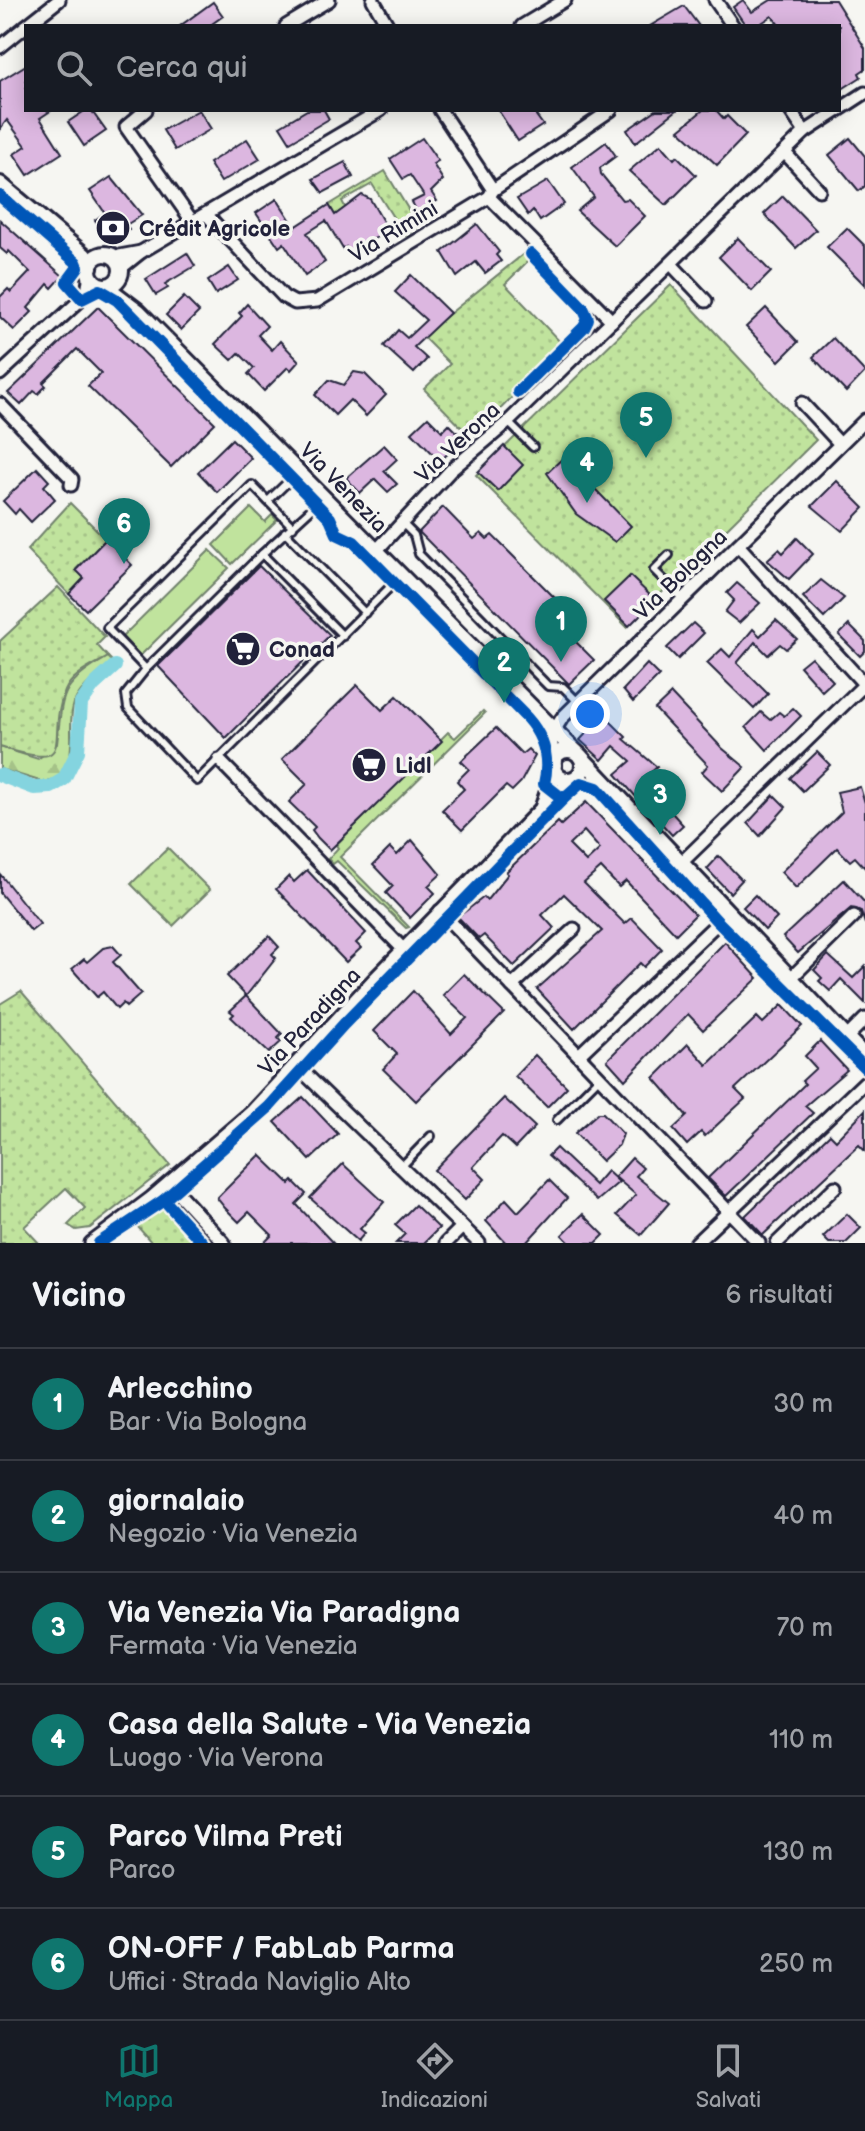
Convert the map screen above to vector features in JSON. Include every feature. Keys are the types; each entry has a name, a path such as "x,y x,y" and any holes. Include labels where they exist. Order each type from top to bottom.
{"street":[{"path":"29,24 59,0"},
{"path":"289,24 329,0"},
{"path":"373,0 387,24"},
{"path":"525,24 565,0"},
{"path":"715,0 732,24"},
{"path":"0,47 24,28"},
{"name":"Via Verona","path":"841,109 865,93"},
{"path":"144,112 126,127 192,221"},
{"path":"87,294 90,263 118,266 378,112"},
{"path":"441,112 491,193 612,321"},
{"name":"Via Rimini","path":"206,214 284,297 306,303 317,301 491,193 608,112"},
{"path":"791,112 805,132"},
{"name":"Via Verona","path":"376,551 451,470 508,422 786,154 805,132 836,112"},
{"path":"786,154 819,190"},
{"name":"Via Venezia","path":"0,184 90,263 102,285 134,307 522,700 546,734 554,766"},
{"path":"671,264 706,301"},
{"path":"0,374 87,294 117,280 118,266"},
{"name":"Via Venezia","path":"118,266 134,307"},
{"path":"802,403 840,444"},
{"path":"0,404 72,479 71,485"},
{"name":"Via Bologna","path":"558,735 559,721 865,420"},
{"path":"680,864 865,684 738,545"},
{"name":"Via Venezia","path":"522,700 536,709 601,782 865,1057"},
{"path":"576,778 583,768 578,754 560,753 554,766 563,779 576,778 585,775 601,782"},
{"path":"219,760 403,949"},
{"name":"Via Paradigna","path":"541,808 554,766"},
{"name":"Via Paradigna","path":"91,1243 169,1183 251,1112 403,949 541,808 576,778"},
{"path":"440,911 759,1243"},
{"path":"579,1055 727,914"},
{"path":"790,979 854,916"},
{"path":"512,986 574,929"},
{"path":"846,1038 865,1019"},
{"path":"296,1065 479,1243"},
{"path":"696,1243 865,1082"},
{"path":"169,1183 224,1243"},
{"path":"777,1243 835,1187"},
{"path":"446,1243 462,1227"}],"lane":[{"path":"508,422 533,447"},
{"path":"268,501 298,472"},
{"path":"146,669 107,628 252,485 293,527"},
{"path":"323,498 146,669 126,694 128,708 197,781 401,576"},
{"path":"403,524 414,535 419,554 548,686 563,687 578,702"},
{"path":"285,532 365,613"},
{"path":"262,554 343,636"},
{"path":"669,555 654,570 683,599"},
{"path":"557,1120 600,1077"},
{"path":"401,1167 431,1136"}],"green space":[{"path":"385,171 419,227 405,236 372,184 342,201 346,209 335,215 329,205"},
{"path":"526,252 531,258 505,284 563,345 472,438 424,389 450,364 422,336"},
{"path":"671,285 816,440 627,627 476,475"},
{"path":"70,503 106,539 76,569 84,578 69,594 27,550"},
{"path":"251,508 265,522 272,515 277,520 232,564 214,545"},
{"path":"210,550 229,568 140,656 122,637"},
{"path":"58,587 105,637 97,645 108,657 68,685 60,708 55,747 51,753 42,756 25,754 0,747 0,641"},
{"path":"108,657 115,664 86,686 74,703 71,750 65,771 43,782 0,769 0,747 38,759 57,744 67,691 81,675"},
{"path":"483,711 485,713 340,857 409,927 406,928 337,861 333,864 328,859 338,848 336,845 448,732 455,738"},
{"path":"168,848 210,890 173,926 131,884"},
{"path":"21,991 170,1165 90,1228 76,1230 68,1225 85,1208 66,1188 24,1227 39,1243 0,1243 0,1004"},
{"path":"163,1209 175,1215 201,1243 152,1243 137,1226"}],"building":[{"path":"743,0 752,12 771,0 835,0 865,48 865,69 859,73 861,77 841,90 841,24 778,24 772,16 760,24 745,24 733,7"},
{"path":"213,2 223,16 212,24 183,24"},
{"path":"684,6 698,24 653,24"},
{"path":"24,66 24,112 49,112 40,118 62,153 28,175 14,154 26,146 7,120 0,129 0,81"},
{"path":"83,112 92,112 106,131 84,146 68,122"},
{"path":"195,112 200,112 211,129 175,150 163,130"},
{"path":"304,112 325,112 329,119 290,142 280,126"},
{"path":"499,112 533,112 543,125 518,141"},
{"path":"653,112 674,112 635,143 627,130"},
{"path":"701,112 718,112 724,119 727,116 746,135 717,165 679,130"},
{"path":"422,138 438,161 433,164 443,180 431,192 437,201 417,212 412,202 424,196 410,175 403,179 390,159"},
{"path":"850,138 865,156 865,186 859,191 829,155"},
{"path":"247,139 260,159 221,182 209,163"},
{"path":"606,142 616,156 600,168 601,174 622,200 628,199 645,216 615,246 577,211 594,197 572,167"},
{"path":"661,144 674,159 677,156 696,175 666,205 629,171"},
{"path":"345,162 353,177 323,193 313,179"},
{"path":"111,177 142,215 126,225 129,230 110,241 95,220 105,213 90,191"},
{"path":"548,181 564,204 540,221 533,210 528,215 517,199"},
{"path":"362,195 370,199 388,230 350,254 346,247 343,249 326,221 307,233 325,262 305,276 284,243 279,247 256,213 277,199 295,227 329,205 335,215"},
{"path":"783,196 816,230 796,248 764,214"},
{"path":"0,220 63,276 52,288 48,284 28,308 32,312 14,330 0,317 0,297 8,289 11,292 30,272 9,251 7,254 0,248"},
{"path":"477,224 499,252 496,255 501,261 485,273 476,262 457,277 442,252"},
{"path":"847,228 865,246 865,285 827,247"},
{"path":"738,238 771,272 752,291 719,257"},
{"path":"187,253 195,266 165,284 168,288 156,295 146,279"},
{"path":"229,267 238,280 216,294 208,281"},
{"path":"411,275 450,313 414,347 427,359 414,373 384,346 398,330 407,338 426,320 395,292"},
{"path":"184,297 199,312 181,330 166,315"},
{"path":"247,304 267,326 258,335 272,350 280,341 299,361 291,370 288,367 264,391 248,374 254,368 239,353 232,360 215,344 242,316 239,313"},
{"path":"98,307 215,423 171,467 88,386 101,373 77,349 43,383 46,386 38,394 34,391 21,405 8,393"},
{"path":"766,308 798,342 779,361 746,327"},
{"path":"833,338 865,372 846,392 813,357"},
{"path":"354,372 365,374 386,395 366,416 350,400 335,415 315,395 329,380 344,385"},
{"path":"428,417 442,431 449,424 460,435 453,442 457,445 440,461 412,432"},
{"path":"232,439 251,458 217,492 198,472"},
{"path":"384,445 397,459 384,471 397,484 388,492 375,479 360,493 346,478"},
{"path":"504,446 523,465 498,491 478,472"},
{"path":"564,457 631,526 615,542 576,514 547,473"},
{"path":"37,468 49,481 44,486 55,499 31,522 19,509 15,514 3,501"},
{"path":"837,481 864,508 842,531 812,506"},
{"path":"443,507 474,539 481,533 487,539 492,535 568,611 563,616 569,622 563,629 594,660 569,684 419,532"},
{"path":"797,538 813,554 789,579 767,560 779,549 783,553"},
{"path":"106,539 132,565 86,610 69,594 84,578 76,570"},
{"name":"Conad","path":"259,566 330,635 226,738 158,666"},
{"path":"630,576 655,600 629,626 604,601"},
{"path":"821,580 844,598 824,618 803,597"},
{"path":"737,583 760,603 739,623 725,612 734,600 727,593"},
{"path":"776,620 797,639 786,649 780,644 768,655 755,642 737,663 768,694 754,709 707,663 722,649 730,657 753,629 760,636"},
{"path":"693,623 704,633 678,659 667,648"},
{"path":"849,625 865,641 865,651 860,656 839,635"},
{"path":"811,657 833,681 822,691 800,666"},
{"path":"647,664 659,676 633,702 623,690"},
{"path":"357,685 382,710 397,696 442,741 330,850 312,830 315,827 289,802 307,784 282,759"},
{"path":"671,694 722,748 745,767 722,791 702,772 708,765 655,709"},
{"path":"793,708 801,716 767,750 746,727 761,712 770,720 779,712 784,716"},
{"path":"607,718 626,737 624,739 657,767 642,780 648,787 637,798 616,774 631,761 614,746 602,760 580,740 592,727 597,732"},
{"path":"496,728 522,754 528,749 535,756 521,782 512,791 506,786 462,830 442,810 464,789 457,781 469,769 461,761"},
{"path":"817,752 830,765 803,791 790,778"},
{"path":"860,787 865,803 865,868 855,857 850,861 837,848 796,888 781,872 842,812 837,792"},
{"path":"774,795 786,807 760,836 748,823"},
{"path":"586,802 695,915 676,934 626,881 619,887 601,868 584,883 625,924 632,918 662,949 644,967 640,963 574,1029 537,989 602,931 564,894 542,915 554,928 514,966 484,935 479,939 458,917 484,897 487,900 508,874 506,872 558,822 561,825","holes":["584,831 600,849 586,862 569,845"]},
{"path":"663,803 683,825 672,835 652,813"},
{"path":"412,840 441,874 428,886 435,893 410,918 386,893 393,886 373,865 390,848 397,855"},
{"path":"719,856 742,880 730,893 707,869"},
{"path":"307,870 366,933 356,943 361,948 346,962 276,889 289,876 294,882"},
{"path":"0,874 40,924 31,931 0,893"},
{"path":"844,880 865,903 865,924 861,911 851,908 798,953 783,937"},
{"path":"755,895 777,918 765,930 743,907"},
{"path":"269,936 279,947 272,954 276,958 246,996 227,976"},
{"path":"725,942 758,978 703,1030 688,1014 625,1080 607,1060"},
{"path":"113,946 121,955 113,962 141,994 126,1007 123,1003 117,1009 103,992 97,997 72,969 84,959 87,962 103,948"},
{"path":"828,955 853,978 865,966 865,1003 841,979 830,991 819,981 822,978 814,970"},
{"path":"464,974 504,1013 416,1101 383,1069 397,1054 374,1031 413,991 451,1034 467,1018 443,995"},
{"path":"246,996 282,1034 278,1038 281,1042 269,1053 231,1017 234,1014 230,1011"},
{"path":"782,1005 802,1026 735,1089 745,1099 705,1136 701,1132 687,1145 673,1129 687,1116 654,1078 688,1044 707,1065 757,1017 763,1023"},
{"path":"820,1041 847,1070 805,1106 813,1113 726,1196 708,1178 805,1084 802,1081 816,1068 805,1056"},
{"path":"535,1055 567,1087 547,1107 515,1076"},
{"path":"303,1097 338,1134 310,1160 275,1122"},
{"path":"504,1098 535,1127 515,1148 502,1136 473,1167 485,1179 465,1200 434,1170"},
{"path":"865,1110 865,1151 859,1145 763,1235 745,1216 830,1134 836,1140"},
{"path":"598,1113 603,1113 623,1134 619,1145 602,1161 575,1133"},
{"path":"556,1148 595,1185 607,1171 619,1182 597,1201 548,1156"},
{"path":"260,1155 290,1184 293,1181 306,1194 296,1204 333,1243 264,1243 272,1235 249,1212 239,1222 225,1208 217,1198"},
{"path":"632,1158 643,1168 636,1176 669,1203 641,1235 617,1215 636,1195 615,1177"},
{"path":"343,1164 384,1202 360,1229 365,1233 358,1241 310,1198"},
{"path":"549,1180 567,1198 526,1243 506,1243 486,1221 506,1199 518,1212"},
{"path":"415,1205 439,1228 424,1243 396,1243 405,1234 395,1225"},
{"path":"583,1214 604,1235 596,1243 570,1243 562,1235"},
{"path":"847,1214 861,1228 846,1243 829,1243 823,1237"}],"waterway":[{"path":"0,775 34,788 51,787 64,779 78,751 81,703 94,685 115,666"}],"cycle path":[{"path":"0,196 76,262 78,267 67,282 82,299 100,290 117,300 330,518 337,534 354,542 527,718 538,733 544,749 544,784 563,799 581,783 597,788 717,921 865,1068"},
{"path":"518,392 584,327 588,319 583,308 531,254"},
{"path":"164,1200 269,1107 344,1024 563,799"},
{"path":"99,1243 164,1200 203,1243"}],"place":[{"name":"Crédit Agricole","path":"113,228"},
{"name":"Parco Vilma Preti","path":"646,458"},
{"name":"Casa della Salute - Via Venezia","path":"587,503"},
{"name":"ON-OFF / FabLab Parma","path":"124,564"},
{"name":"Conad","path":"243,649"},
{"name":"Arlecchino","path":"561,662"},
{"name":"giornalaio","path":"504,703"},
{"name":"Lidl","path":"369,765"},
{"name":"Via Venezia Via Paradigna","path":"660,835"}]}
